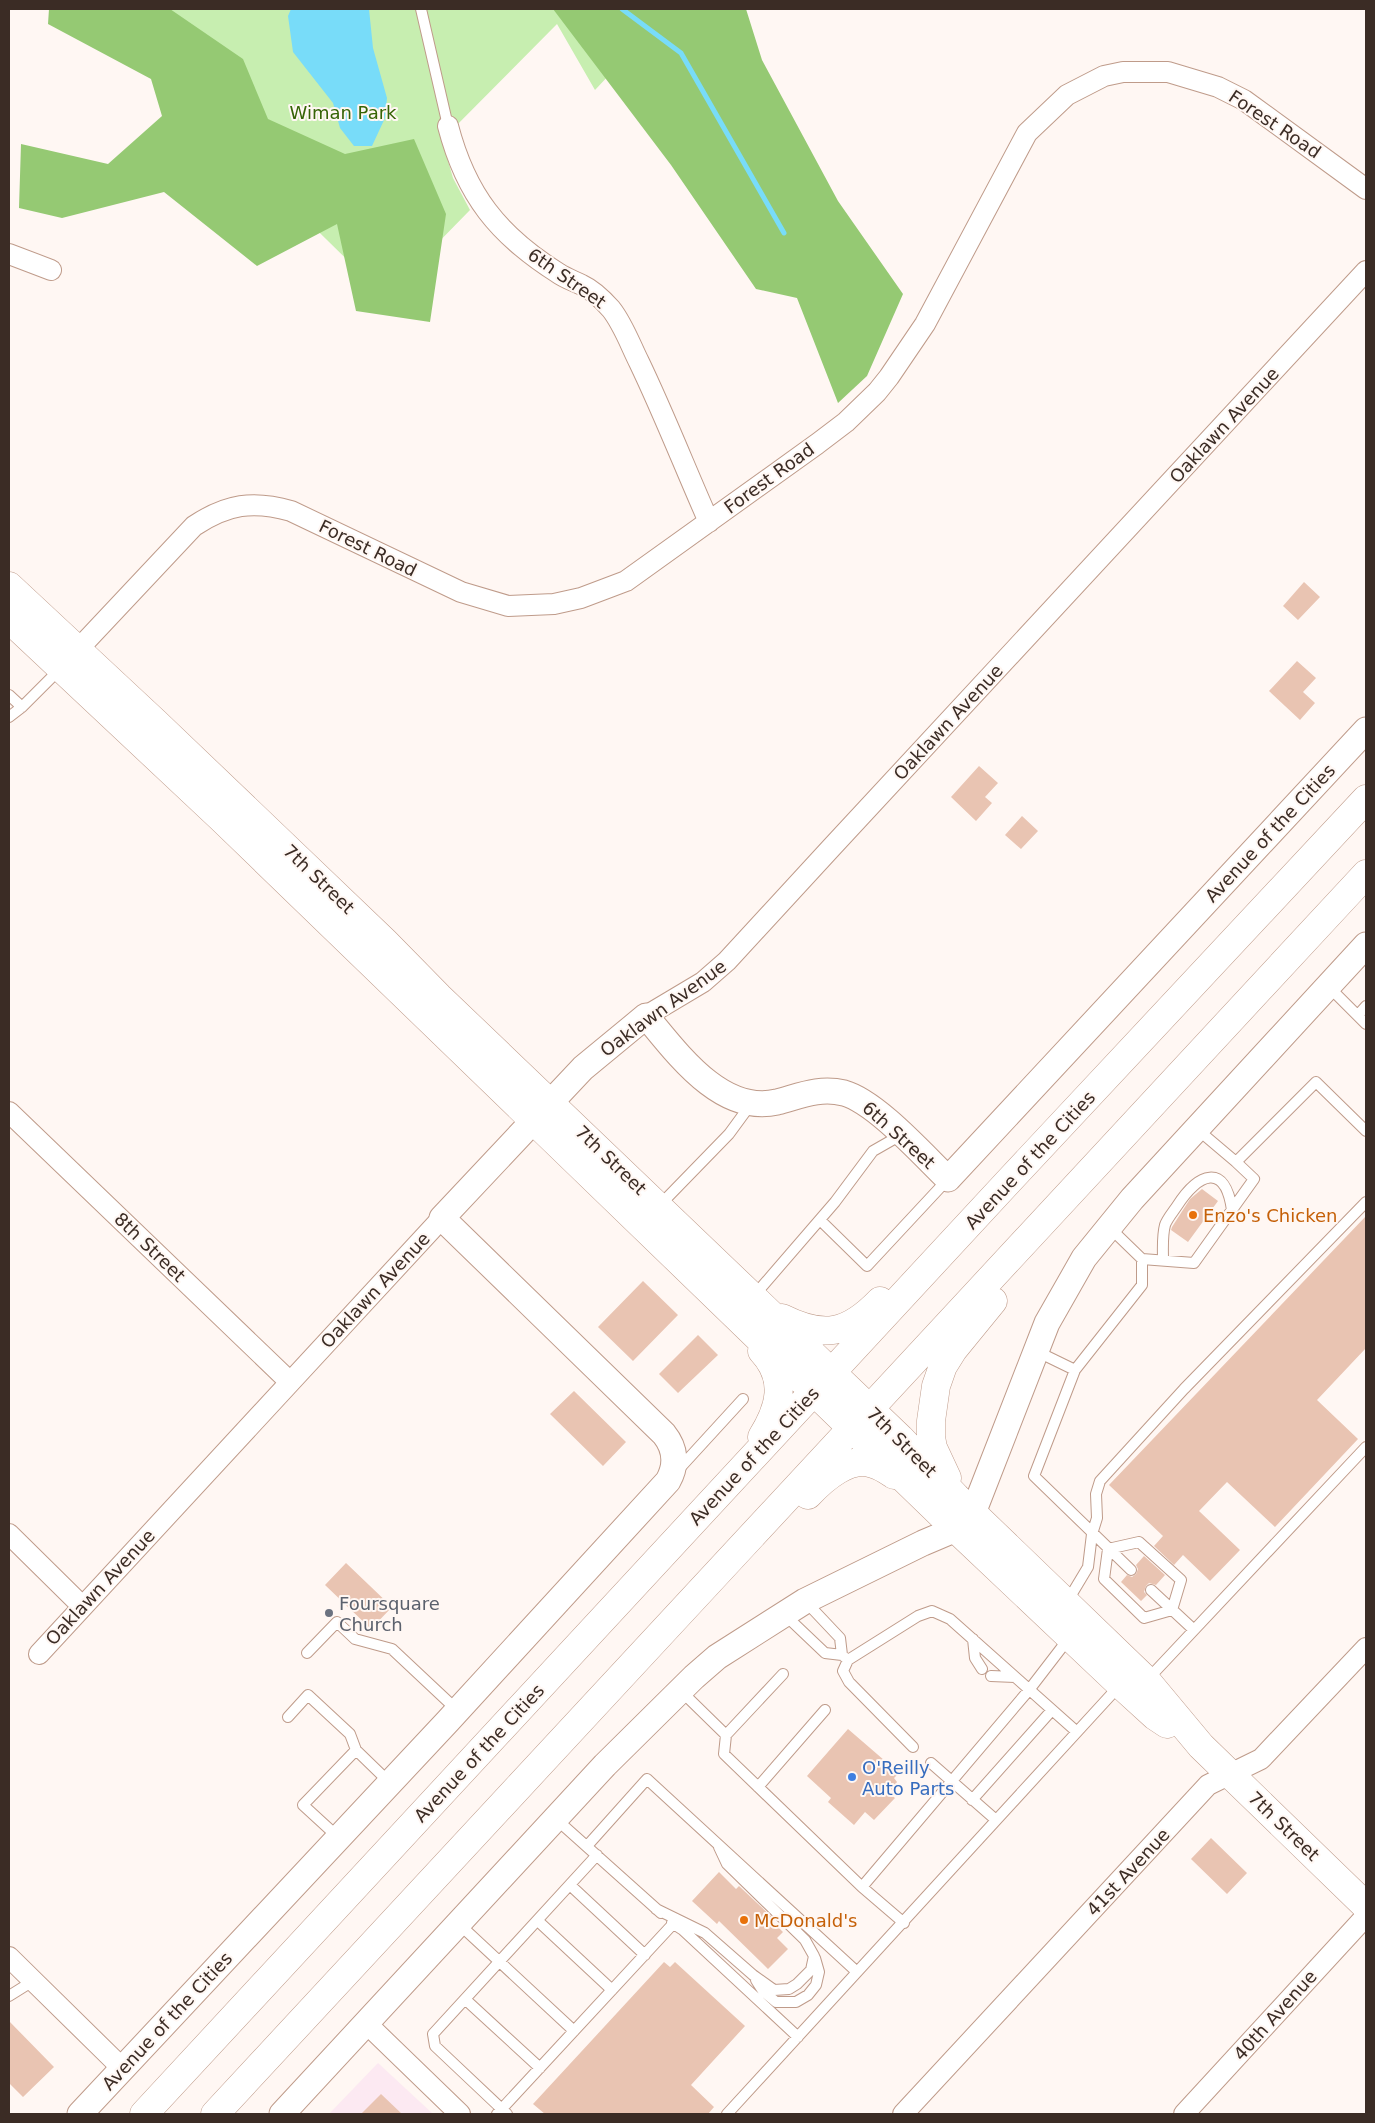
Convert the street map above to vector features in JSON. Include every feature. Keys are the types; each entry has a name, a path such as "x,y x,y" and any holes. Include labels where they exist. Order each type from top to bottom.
{"main road":[{"name":"7th Street","path":"9,586 69,659 222,819 542,1112 659,1206 761,1304 824,1382 860,1418 962,1513 1066,1603 1133,1682 1155,1716 1201,1746 1366,1906"},
{"name":"7th Street","path":"9,619 69,659"},
{"name":"Avenue of the Cities","path":"144,2114 1366,799"},
{"path":"215,2114 1366,874"},
{"path":"962,1513 933,1448 931,1437 934,1396 943,1366 972,1326 1090,1192 1188,1066"},
{"name":"7th Street","path":"542,1112 717,1299 824,1382"},
{"path":"761,1304 812,1331 839,1329 860,1319 955,1220 1052,1136"},
{"path":"717,1299 767,1357 778,1379 780,1394 770,1425 743,1468"},
{"name":"7th Street","path":"860,1418 909,1483 962,1513 1070,1637 1133,1682"},
{"path":"616,1682 723,1588 821,1481 844,1468 863,1462 872,1463 909,1483"}],"street":[{"name":"Forest Road","path":"69,659 194,526 208,517 238,506 274,506 291,511 461,592 508,606 554,604 581,598 626,581 846,422 877,392 925,324 1027,133 1067,95 1104,76 1123,72 1168,72 1218,87 1244,100 1366,189"},
{"name":"6th Street","path":"448,126 465,178 486,210 501,227 529,252 559,274 584,286 600,297 622,326 662,409 709,522"},
{"path":"9,254 51,270"},
{"name":"Oaklawn Avenue","path":"39,1654 583,1068 646,1016 703,982 728,961 1366,271"},
{"name":"Avenue of the Cities","path":"948,1179 1366,730"},
{"path":"282,2114 605,1765 680,1690 717,1657 805,1601 923,1542 962,1513 1047,1323 1084,1258 1109,1227 1197,1129 1366,945"},
{"name":"6th Street","path":"646,1016 673,1048 698,1073 727,1096 738,1101 763,1104 778,1102 815,1091 845,1094 868,1104 948,1179"},
{"name":"8th Street","path":"9,1112 290,1382"},
{"path":"442,1218 664,1434 670,1441 675,1460 673,1472 668,1481"},
{"name":"Avenue of the Cities","path":"80,2114 457,1711 668,1481"},
{"path":"9,1534 82,1606"},
{"name":"41st Avenue","path":"903,2114 1208,1785 1261,1759 1366,1648"},
{"name":"40th Avenue","path":"1184,2114 1366,1916"},
{"path":"9,1957 123,2069"},
{"path":"367,2024 460,2114"}],"lane":[{"path":"421,9 448,126"},
{"path":"9,717 22,707 69,659"},
{"path":"9,695 22,707"},
{"path":"1328,986 1366,1024"},
{"path":"1358,1015 1366,1006"},
{"path":"1236,1162 1316,1082 1366,1131"},
{"path":"659,1206 729,1134 752,1103"},
{"path":"1109,1227 1142,1258 1194,1263 1254,1179 1197,1129"},
{"path":"761,1304 820,1220 873,1151 901,1134"},
{"path":"1163,1260 1165,1224 1197,1180 1209,1177 1223,1182 1229,1192 1232,1210"},
{"name":"Avenue of the Cities","path":"820,1220 867,1266 948,1179"},
{"path":"1066,1603 1088,1567 1092,1534 1097,1518 1096,1494 1100,1481 1184,1389 1366,1202"},
{"path":"1131,1570 1034,1476 1076,1370 1142,1285 1142,1258"},
{"path":"1036,1351 1076,1370"},
{"name":"Avenue of the Cities","path":"668,1481 743,1400"},
{"path":"727,2114 1077,1732 1194,1630 1366,1447"},
{"path":"1108,1549 1140,1542 1181,1580 1172,1610"},
{"path":"1108,1549 1104,1579 1144,1618 1172,1610"},
{"path":"1151,1590 1194,1630"},
{"path":"805,1601 840,1638 845,1657 843,1671 849,1682 914,1747"},
{"path":"784,1614 825,1653 845,1657 918,1616 932,1611 950,1619 1077,1732"},
{"path":"307,1653 337,1622 355,1639 392,1649 457,1711"},
{"path":"862,1887 1029,1690 1070,1637"},
{"path":"973,1639 975,1658 982,1669"},
{"path":"783,1674 726,1735 724,1754 862,1887 904,1923"},
{"path":"992,1676 1014,1677"},
{"path":"680,1690 726,1735"},
{"path":"288,1717 308,1695 350,1734 356,1750 390,1783"},
{"path":"758,1787 825,1710"},
{"path":"972,1800 1052,1710"},
{"path":"339,1838 303,1804 356,1750"},
{"path":"931,1763 996,1820"},
{"path":"587,1846 647,1779 857,1972"},
{"path":"556,1818 673,1924 683,1930 798,2037"},
{"path":"717,1842 726,1864 805,1940 814,1956 819,1972 816,1986 808,1995 796,2002 776,2002 763,1991 753,1975"},
{"path":"597,1856 434,2034 435,2046 502,2113 540,2068 673,1924"},
{"path":"570,1885 645,1955"},
{"path":"656,1909 706,1933 753,1975 774,1990 789,1989 811,1970 814,1956"},
{"path":"538,1921 612,1990"},
{"path":"459,1924 574,2031"},
{"path":"9,1996 33,1981"},
{"path":"466,2000 540,2068"}],"shaded area":[{"path":"378,2063 433,2114 329,2114"}],"green space":[{"path":"49,9 170,9 243,59 268,119 345,154 414,139 446,214 430,322 356,311 337,224 257,266 164,192 62,218 19,208 21,144 108,164 162,116 151,79 48,24"},
{"name":"Wiman Park","path":"92,9 671,9 595,90 557,24 442,140 453,178 470,210 385,297"},
{"path":"553,9 746,9 762,60 838,201 903,294 867,376 838,403 797,298 756,289 671,165"}],"water":[{"path":"291,9 369,9 373,48 387,98 385,118 372,146 354,146 340,128 333,103 293,52 288,16"}],"building":[{"path":"1304,582 1320,597 1298,620 1283,606"},
{"path":"1297,661 1316,678 1303,692 1315,703 1300,720 1269,691"},
{"path":"979,766 998,783 985,797 992,803 976,821 951,797"},
{"path":"1022,816 1038,831 1021,849 1005,835"},
{"name":"Enzo's Chicken","path":"1202,1189 1218,1201 1188,1242 1171,1230 1190,1199"},
{"path":"1366,1216 1366,1348 1317,1400 1358,1439 1275,1527 1227,1482 1199,1511 1240,1550 1210,1581 1183,1555 1174,1565 1154,1546 1163,1536 1109,1485"},
{"path":"643,1281 678,1315 633,1361 598,1327"},
{"path":"698,1335 718,1355 678,1393 659,1374"},
{"path":"574,1391 626,1442 603,1466 550,1414"},
{"path":"1144,1556 1165,1575 1156,1585 1149,1583 1146,1586 1144,1592 1147,1595 1141,1601 1121,1582 1127,1575 1132,1577 1136,1574 1138,1569 1136,1565"},
{"path":"346,1563 392,1607 371,1629 325,1585"},
{"name":"O'Reilly Auto Parts","path":"848,1729 899,1773 894,1778 897,1782 889,1793 895,1798 874,1820 865,1812 854,1825 828,1802 831,1798 807,1776"},
{"path":"1211,1838 1247,1873 1227,1894 1191,1859"},
{"name":"McDonald's","path":"719,1872 736,1889 739,1886 775,1920 773,1922 783,1932 777,1938 788,1949 768,1969 719,1921 717,1924 692,1901"},
{"path":"664,1962 670,1967 675,1962 745,2026 691,2085 714,2107 708,2114 545,2114 533,2104"},
{"path":"9,2021 54,2067 23,2097 9,2083"},
{"path":"381,2094 402,2114 361,2114"}],"waterway":[{"path":"622,9 681,53 784,233"}],"place":[{"name":"Enzo's Chicken","path":"1193,1215"},
{"name":"Foursquare Church","path":"329,1613"},
{"name":"O'Reilly Auto Parts","path":"852,1777"},
{"name":"McDonald's","path":"744,1920"}]}
